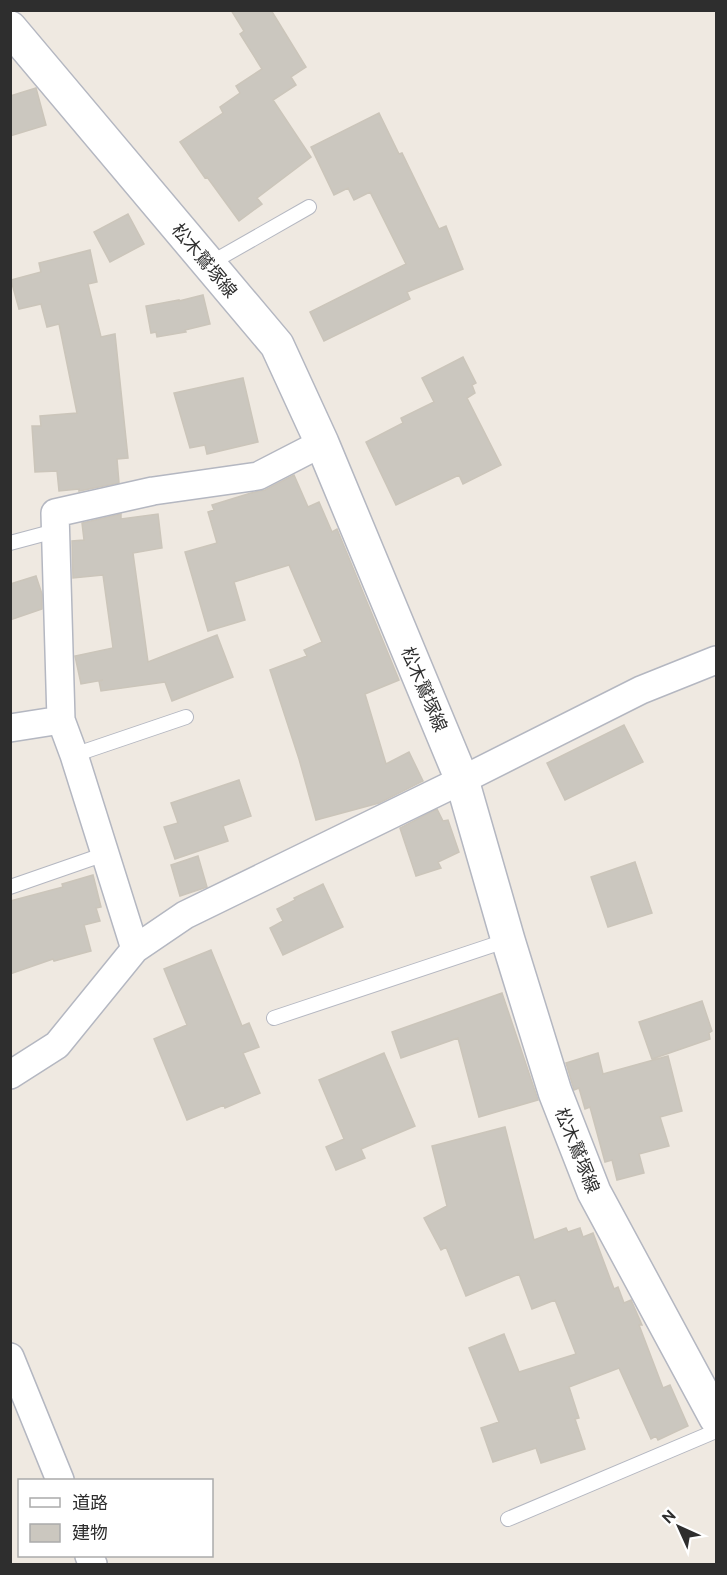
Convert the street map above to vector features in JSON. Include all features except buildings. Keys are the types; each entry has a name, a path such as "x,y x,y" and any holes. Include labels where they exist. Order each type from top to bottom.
{"main road":[{"name":"松木鷲塚線","path":"10,28 277,345 322,443 462,780 555,1092 594,1192 717,1418"}],"street":[{"path":"135,950 61,720 55,513 153,491 258,476 322,443"},
{"path":"10,1074 57,1045 135,950 185,915 641,690 717,660"},
{"path":"10,728 61,720"},
{"path":"10,1357 60,1479"}],"lane":[{"path":"209,264 309,207"},
{"path":"10,543 55,531"},
{"path":"74,755 186,717"},
{"path":"10,887 105,854"},
{"path":"274,1018 508,940"},
{"path":"507,1519 717,1431"}]}
